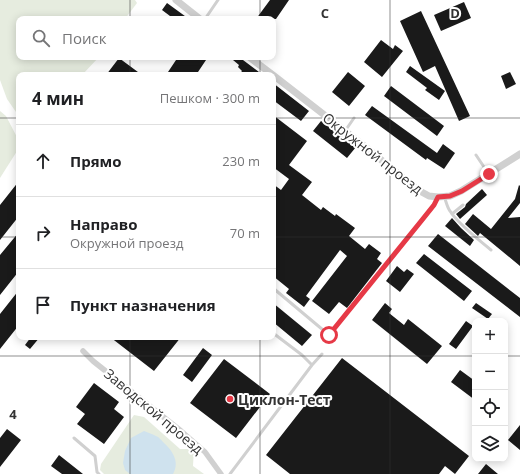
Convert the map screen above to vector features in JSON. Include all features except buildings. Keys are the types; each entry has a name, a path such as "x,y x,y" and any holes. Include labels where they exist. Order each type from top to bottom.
{"street":[{"path":"176,0 196,16"},
{"name":"Окружной проезд","path":"254,60 268,72"},
{"name":"Окружной проезд","path":"276,79 418,190 429,196 441,197"},
{"path":"441,197 450,196 462,191 520,154"},
{"name":"Заводской проезд","path":"83,351 99,366 205,452 221,474"}],"lane":[{"path":"207,16 218,0"},
{"path":"344,131 354,118"},
{"path":"476,155 489,174"},
{"path":"276,291 329,335 441,197 452,214 491,250"},
{"path":"452,214 463,205"},
{"path":"276,335 302,355 312,366"},
{"path":"230,474 322,354"},
{"path":"74,438 94,456 97,472 99,474"}],"shaded area":[{"path":"0,0 135,0 137,3 127,16 16,16 16,60 96,60 85,72 16,72 16,112 7,99 0,80"},
{"path":"0,111 6,116 16,135 16,153 0,178"},
{"path":"134,415 144,417 180,449 194,449 193,466 204,474 104,474 100,470 101,464"}],"water":[{"path":"144,431 158,437 167,445 176,461 173,474 130,474 125,470 123,463 125,451 131,438"}],"place":[{"name":"Циклон-Тест","path":"230,399"}],"route":[{"path":"329,335 434,205 438,197 450,196 462,191 489,174"}]}
